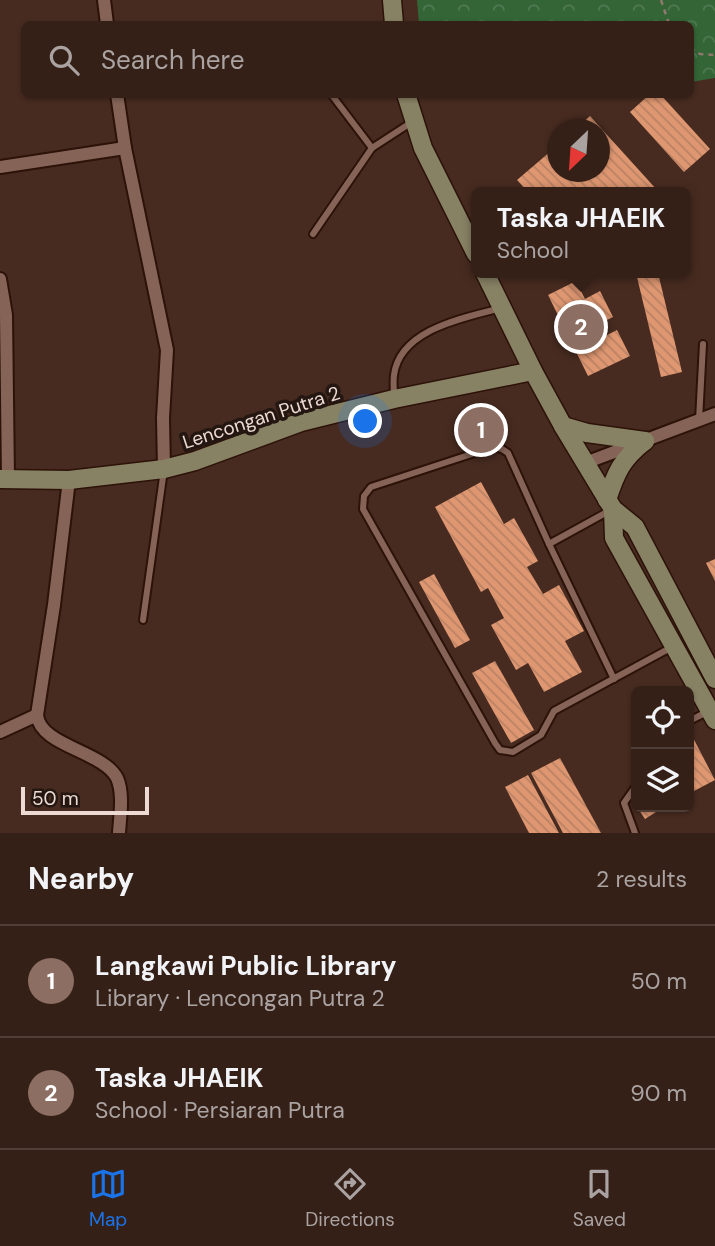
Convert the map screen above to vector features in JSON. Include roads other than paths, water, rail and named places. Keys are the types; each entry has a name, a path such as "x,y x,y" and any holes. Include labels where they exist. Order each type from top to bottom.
{"main road":[{"path":"392,0 394,21"},
{"path":"407,98 423,148 471,244"},
{"path":"487,278 563,426 610,505 635,527 715,679"},
{"name":"Lencongan Putra 2","path":"4,479 69,480 164,469 195,461 301,422 394,399 533,371"},
{"path":"563,426 587,433 645,440"},
{"path":"645,440 623,461 616,473 610,505 614,538 712,715"}],"street":[{"path":"104,0 107,21"},
{"path":"118,98 125,148 167,349 163,418 164,469"},
{"path":"0,167 125,148"},
{"path":"0,279 3,316 4,479"},
{"path":"585,463 715,414"},
{"path":"69,480 38,723 46,732 107,767 117,778 121,801 119,833"},
{"path":"0,732 37,715"}],"lane":[{"path":"334,98 372,148"},
{"path":"313,234 372,148 413,121"},
{"path":"394,399 394,374 408,344 458,320 501,307"},
{"path":"699,420 703,344"},
{"path":"614,679 508,453 493,447 371,487 364,496 363,509 500,750 513,752 541,735 554,711 614,679 674,646"},
{"path":"143,620 164,469"},
{"path":"549,544 610,505"},
{"path":"694,720 712,715"},
{"path":"631,793 624,803 635,833"}],"place":[{"name":"Taska JHAEIK","path":"581,327"},
{"name":"Langkawi Public Library","path":"481,430"}]}
